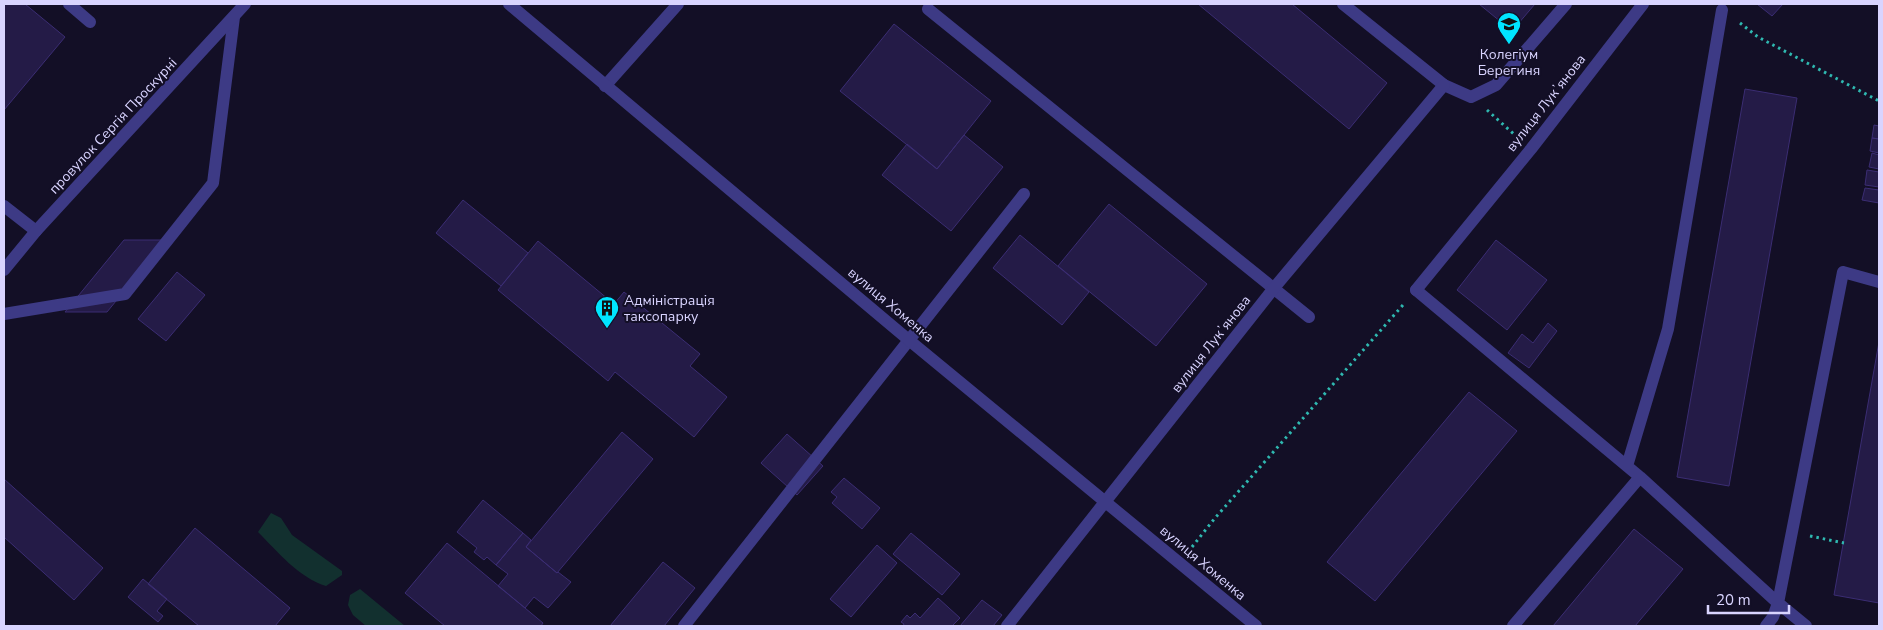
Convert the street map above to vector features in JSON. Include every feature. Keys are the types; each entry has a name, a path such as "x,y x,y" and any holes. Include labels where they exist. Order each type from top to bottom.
{"street":[{"path":"69,4 90,22"},
{"name":"провулок Сергія Проскурні","path":"4,270 36,232 245,4"},
{"name":"вулиця Хоменка","path":"510,4 910,340 1256,626"},
{"path":"606,86 678,4"},
{"path":"1343,4 1444,85 1471,97 1496,85 1566,4"},
{"name":"вулиця Лукʼянова","path":"1416,290 1531,148 1643,4"},
{"path":"928,9 1309,317"},
{"path":"1627,466 1668,329 1722,10"},
{"path":"4,314 125,294 213,183 234,17"},
{"name":"вулиця Лукʼянова","path":"1007,626 1274,288 1444,85"},
{"path":"684,626 1024,194"},
{"path":"4,206 36,232"},
{"path":"1766,626 1778,603 1843,272 1879,282"},
{"path":"1416,290 1640,477 1778,603 1806,626"},
{"path":"1513,626 1640,477"}],"path":[{"path":"1722,10 1758,37 1879,101"},
{"path":"1471,97 1531,148"},
{"path":"1179,563 1215,518 1416,290"},
{"path":"1792,533 1844,543"}],"green space":[{"path":"271,513 281,518 292,535 342,571 342,575 326,586 306,577 297,570 258,532"},
{"path":"360,589 405,626 366,626 353,615 348,605 350,595"}],"building":[{"path":"4,4 25,4 65,37 4,110"},
{"path":"1198,4 1292,4 1387,83 1349,129"},
{"path":"1479,4 1535,4 1512,31"},
{"path":"1757,4 1783,4 1772,16"},
{"path":"894,24 991,101 937,169 840,91"},
{"path":"1745,89 1797,98 1729,486 1677,477"},
{"path":"1874,125 1879,126 1879,139 1872,138"},
{"path":"964,135 1003,167 951,231 882,175 907,144 937,169"},
{"path":"1872,138 1879,139 1879,153 1870,151"},
{"path":"1872,153 1879,155 1879,169 1869,167"},
{"path":"1867,170 1879,172 1879,187 1865,185"},
{"path":"1865,188 1879,190 1879,203 1862,200"},
{"path":"463,200 528,253 501,286 436,233"},
{"path":"1109,204 1207,284 1156,346 1058,266"},
{"path":"1020,235 1089,292 1062,325 993,268"},
{"path":"124,240 166,240 107,312 65,312"},
{"path":"1496,240 1547,280 1507,330 1457,290"},
{"name":"Адміністрація таксопарку","path":"538,241 614,304 624,292 700,354 690,366 727,397 694,437 615,372 608,381 498,290"},
{"path":"177,272 205,295 166,341 138,319"},
{"path":"1548,323 1557,331 1529,368 1508,353 1522,334 1533,343"},
{"path":"1879,342 1879,603 1834,595"},
{"path":"1469,392 1517,431 1375,601 1327,562"},
{"path":"622,432 653,459 557,573 526,547"},
{"path":"787,434 823,466 797,495 761,463"},
{"path":"844,478 880,508 862,529 832,503 837,497 831,492"},
{"path":"4,479 103,568 74,600 4,537"},
{"path":"483,500 523,533 496,565 487,557 484,560 474,552 477,548 457,532"},
{"path":"195,528 290,608 275,626 199,626 148,584"},
{"path":"1634,529 1683,569 1635,626 1553,626"},
{"path":"523,533 531,540 526,547 571,582 548,608 534,597 525,608 498,586 508,574 496,565"},
{"path":"911,533 960,574 942,595 893,554"},
{"path":"447,543 543,623 541,626 445,626 405,593"},
{"path":"877,545 897,563 851,617 830,599"},
{"path":"663,562 695,588 664,626 610,626"},
{"path":"143,579 167,599 157,611 163,616 158,622 128,597"},
{"path":"938,598 960,618 952,626 903,626 904,624 901,622 907,615 910,618 915,613 920,618"},
{"path":"982,600 1002,615 993,626 960,626"}],"place":[{"name":"Колегіум Берегиня","path":"1509,45"},
{"name":"Адміністрація таксопарку","path":"607,329"}]}
